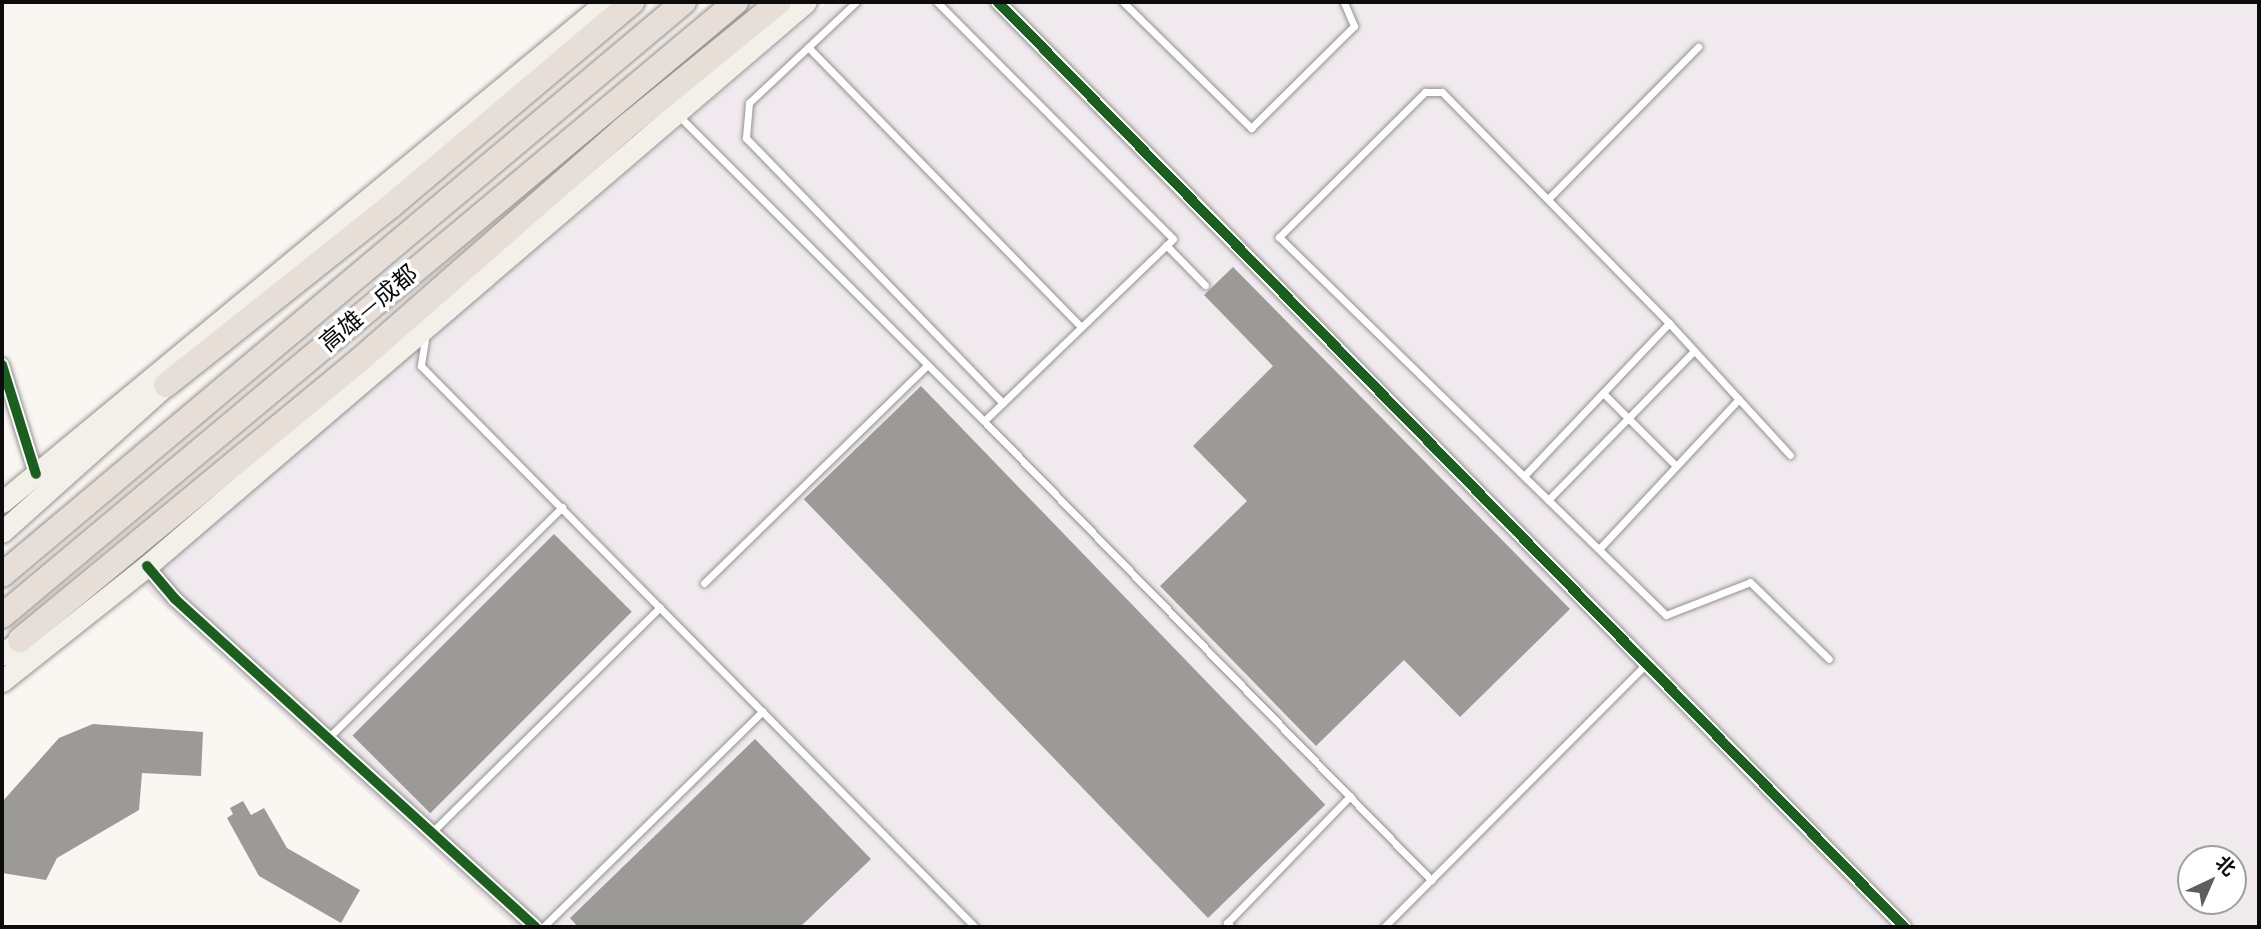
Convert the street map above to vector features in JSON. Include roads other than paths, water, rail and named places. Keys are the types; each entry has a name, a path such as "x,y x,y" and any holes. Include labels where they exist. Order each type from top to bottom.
{"highway":[{"path":"166,385 391,206 632,2"},
{"name":"高雄—成都","path":"2,575 684,2"},
{"name":"高雄—成都","path":"2,616 736,2"},
{"path":"8,642 178,512 622,130 779,2"}],"main road":[{"path":"2,502 606,2"},
{"path":"8,642 749,2"},
{"path":"2,681 147,566 806,2"},
{"path":"2,532 166,385"}],"street":[{"path":"998,2 1904,927"},
{"path":"2,365 36,474"},
{"path":"147,566 175,598 535,927"}],"lane":[{"path":"856,2 749,103 746,138 1003,403"},
{"path":"937,2 1173,239 985,421"},
{"path":"1124,2 1251,128 1354,26 1344,2"},
{"path":"808,47 1081,327"},
{"path":"1548,199 1698,47"},
{"path":"1790,455 1669,323 1442,92 1425,92 1279,237 1666,615 1751,582 1829,659"},
{"path":"675,112 926,366 985,421 1431,880"},
{"path":"1166,245 1205,285"},
{"path":"1524,476 1669,323"},
{"path":"427,327 421,366 975,927"},
{"path":"1549,500 1694,351"},
{"path":"704,583 926,366"},
{"path":"1603,393 1676,466"},
{"path":"1599,550 1739,399"},
{"path":"327,738 562,508"},
{"path":"431,833 660,607"},
{"path":"1384,927 1646,664"},
{"path":"543,927 763,711"},
{"path":"1231,927 1227,923 1350,796"}]}
